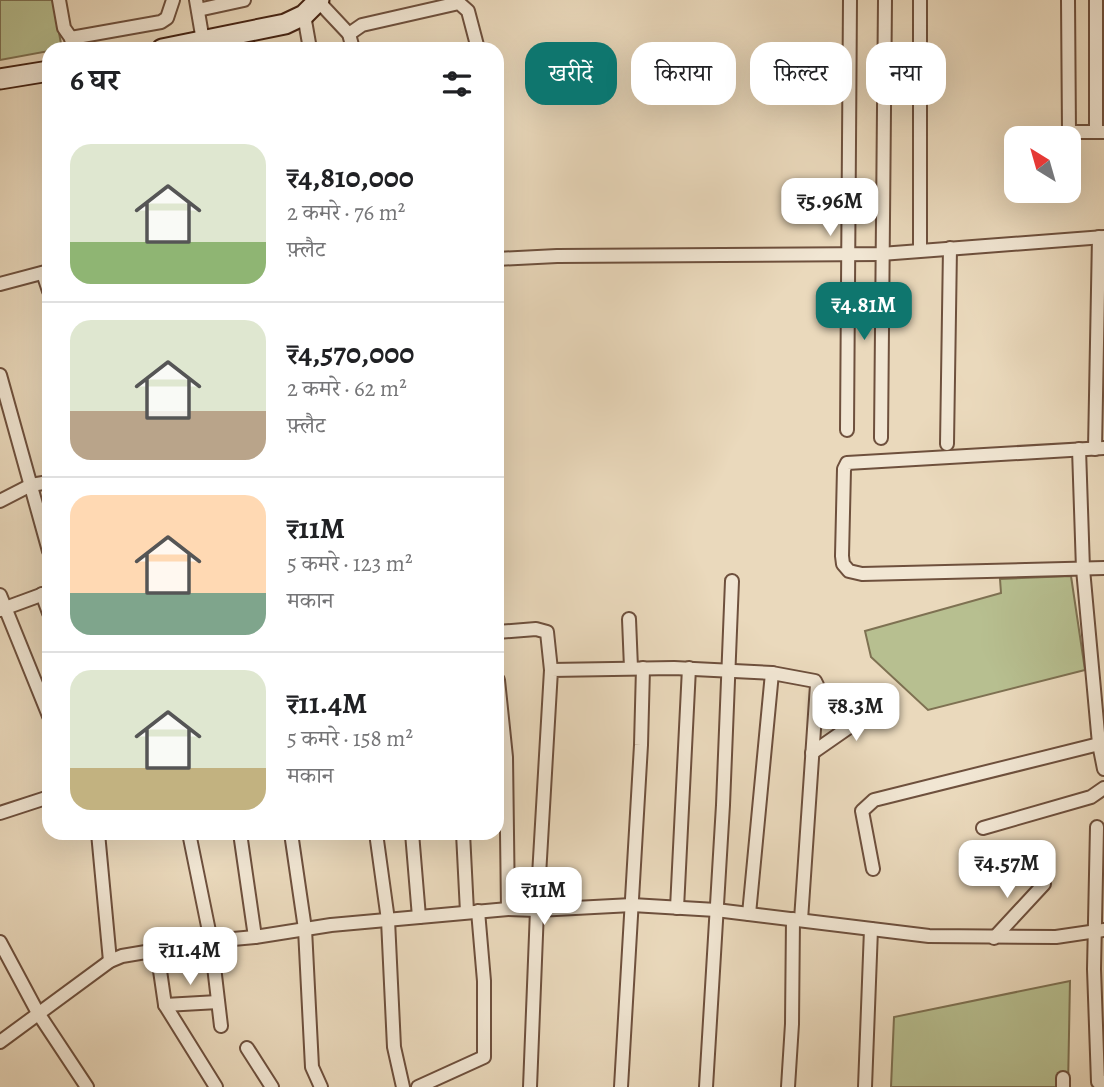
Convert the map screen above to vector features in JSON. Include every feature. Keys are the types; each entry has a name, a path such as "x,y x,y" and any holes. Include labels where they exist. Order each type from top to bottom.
{"street":[{"path":"59,0 64,28 71,42"},
{"path":"80,42 161,22 167,18 173,0"},
{"path":"203,41 197,5 244,0"},
{"path":"847,430 850,0"},
{"path":"881,438 885,0"},
{"path":"920,0 920,250"},
{"path":"1068,0 1069,132 1100,132 1096,0"},
{"path":"349,34 362,25 459,3 468,11 476,42"},
{"path":"199,42 285,24 314,5"},
{"path":"314,5 349,34 351,42"},
{"path":"311,42 314,5"},
{"path":"0,79 42,72"},
{"path":"504,259 881,254 1101,237 1099,448 847,463 844,469 842,556 843,564 849,571 862,574 1104,568"},
{"path":"947,444 950,248"},
{"path":"0,284 42,273"},
{"path":"0,375 42,525"},
{"path":"1079,449 1083,569 1098,744 1104,769"},
{"path":"0,500 31,485 42,483"},
{"path":"706,1087 732,581"},
{"path":"42,594 2,604 42,699"},
{"path":"621,1087 632,905 637,668 629,619"},
{"path":"504,631 536,629 547,632 551,670 530,1087"},
{"path":"677,908 689,668"},
{"path":"551,670 689,668 772,674 815,681 812,753 797,919 789,1087"},
{"path":"749,914 772,674"},
{"path":"812,753 881,705"},
{"path":"504,738 508,909"},
{"path":"873,869 862,811 874,800 1098,744"},
{"path":"983,828 1091,797 1104,788"},
{"path":"0,813 42,799"},
{"path":"1097,827 1100,930 1094,969 1100,1084"},
{"path":"99,840 110,961"},
{"path":"190,840 211,941 221,1026"},
{"path":"241,840 255,937"},
{"path":"292,840 305,929 312,1067 321,1087"},
{"path":"377,840 388,920 394,1047 403,1087"},
{"path":"413,840 419,917"},
{"path":"418,1087 484,1057 484,981 464,840"},
{"path":"994,938 1044,884"},
{"path":"0,1042 110,961 211,941 388,920 508,909 632,905 716,909 929,936 1056,937 1100,930"},
{"path":"865,1087 871,929"},
{"path":"0,942 38,1013 87,1087"},
{"path":"157,950 165,1005 216,1087"},
{"path":"165,1005 218,1002"},
{"path":"247,1048 272,1087"}],"green space":[{"path":"0,0 53,0 61,42 42,42 42,52 0,60"},
{"path":"1071,576 1085,670 928,710 871,657 865,631 1001,593 1000,579"},
{"path":"1070,981 1068,1087 891,1087 894,1017"}]}
